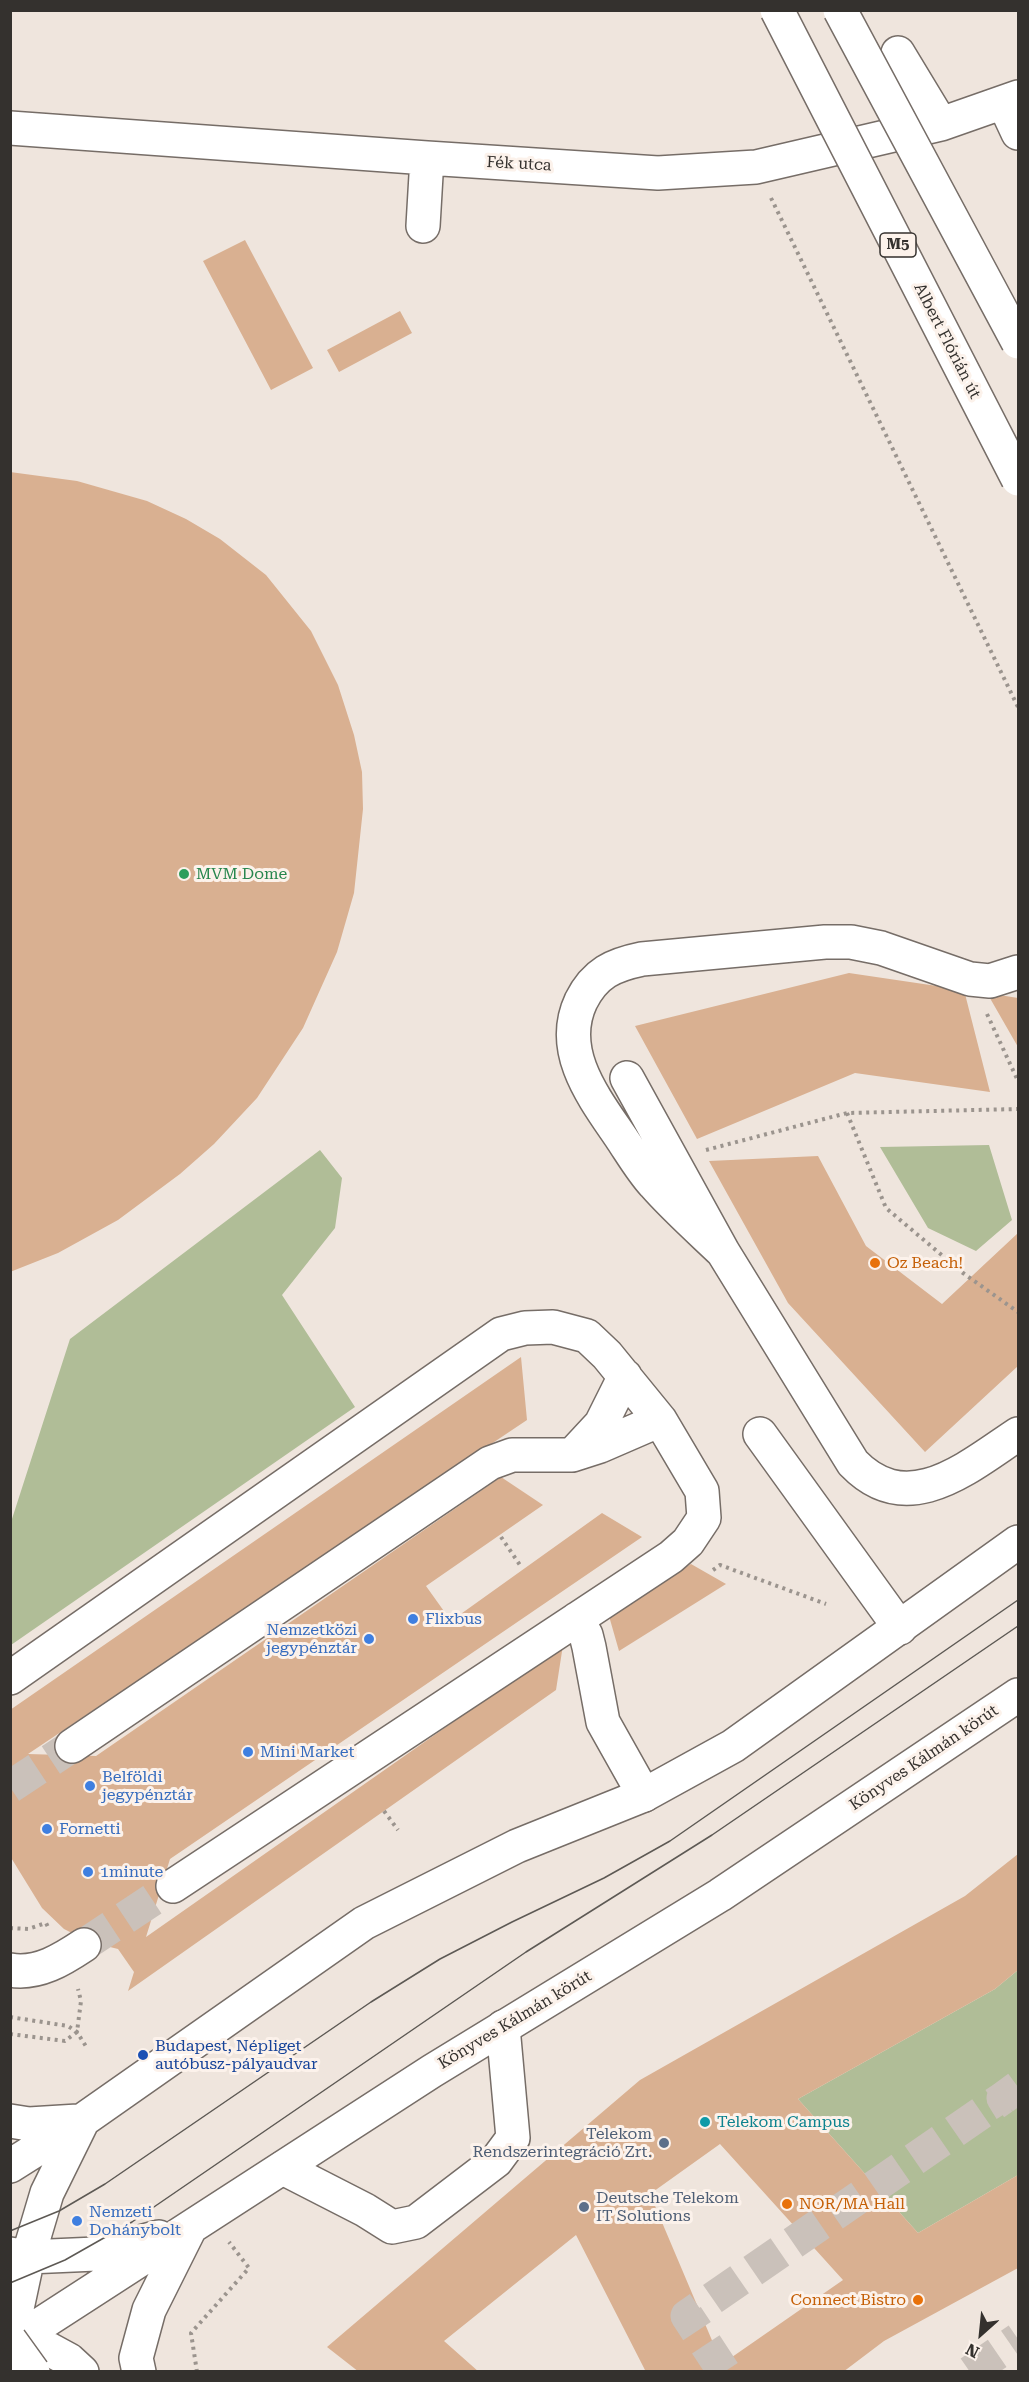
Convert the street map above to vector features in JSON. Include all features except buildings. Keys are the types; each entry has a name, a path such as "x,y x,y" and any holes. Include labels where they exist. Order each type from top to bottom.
{"main road":[{"name":"Albert Flórián út","path":"777,10 1018,479"},
{"path":"840,10 1018,342"},
{"path":"898,53 941,124"},
{"path":"1011,100 1018,133"},
{"name":"Fék utca","path":"10,128 427,159 658,173 756,167 941,124 1011,100"},
{"path":"423,226 427,159"},
{"path":"723,1252 652,1183 587,1086 574,1043 574,1024 589,987 604,972 620,964 642,959 825,942 851,942 881,948 970,979 990,981 1018,972"},
{"path":"627,1078 723,1252 854,1463 866,1476 887,1486 909,1489 931,1485 952,1477 1018,1434"},
{"path":"10,1678 501,1334 525,1328 553,1327 587,1336 607,1355 660,1420 702,1491 704,1518 688,1542 671,1557 173,1886"},
{"path":"572,1455 601,1424 625,1377"},
{"path":"72,1746 490,1464 513,1455 572,1455 660,1420"},
{"path":"760,1434 900,1628"},
{"path":"10,2166 83,2120 364,1923 517,1846 644,1795 733,1746 1018,1542"},
{"path":"577,1619 590,1647 603,1722 644,1795"},
{"name":"Könyves Kálmán körút","path":"13,2336 190,2228 432,2070 720,1895 1018,1695"},
{"path":"10,1970 20,1972 43,1968 84,1945"},
{"path":"283,2168 364,2210 392,2228 416,2222 496,2162 513,2138 503,2027"},
{"path":"10,2121 29,2124 83,2120"},
{"path":"33,2372 13,2336 19,2256 83,2120"},
{"path":"19,2256 96,2254 190,2228"},
{"path":"139,2372 136,2358 149,2310 190,2228"},
{"path":"13,2336 69,2360 82,2372"}],"path":[{"path":"756,167 1018,707"},
{"path":"970,979 1018,1081"},
{"path":"678,1169 704,1150 847,1113 1018,1109"},
{"path":"847,1113 886,1208 963,1273 1018,1312"},
{"path":"501,1537 522,1568"},
{"path":"710,1572 720,1565 826,1604"},
{"path":"384,1811 398,1830"},
{"path":"10,1928 28,1929 46,1923"},
{"path":"10,2034 65,2041 77,2032 80,2010"},
{"path":"10,2017 68,2026 77,2032 87,2048"},
{"path":"197,2372 191,2333 249,2268"}],"green space":[{"path":"989,1145 1012,1220 976,1251 928,1228 880,1147"},
{"path":"320,1150 342,1178 335,1228 282,1295 355,1407 11,1645 11,1522 70,1339"},
{"path":"1018,1970 1018,2175 918,2233 798,2099 995,1989"}],"tunnel":[{"path":"10,1787 72,1746"},
{"path":"84,1945 173,1886"},
{"path":"1018,2087 1003,2098 1018,2122"},
{"path":"724,2372 687,2316 1003,2098"},
{"path":"970,2372 1018,2339"}],"tram line":[{"path":"10,2231 59,2211 105,2184 371,2002 440,1959 604,1878 670,1841 1018,1600"},
{"path":"10,2283 65,2260 132,2222 526,1952 712,1835 1018,1626"}],"place":[{"name":"MVM Dome","path":"184,874"},
{"name":"Oz Beach!","path":"875,1263"},
{"name":"Flixbus","path":"413,1619"},
{"name":"Nemzetközi jegypénztár","path":"369,1639"},
{"name":"Mini Market","path":"248,1752"},
{"name":"Belföldi jegypénztár","path":"90,1786"},
{"name":"Fornetti","path":"47,1829"},
{"name":"1minute","path":"88,1872"},
{"name":"Budapest, Népliget autóbusz-pályaudvar","path":"143,2055"},
{"name":"Telekom Campus","path":"705,2122"},
{"name":"Telekom Rendszerintegráció Zrt.","path":"664,2143"},
{"name":"NOR/MA Hall","path":"787,2204"},
{"name":"Deutsche Telekom IT Solutions","path":"584,2207"},
{"name":"Nemzeti Dohánybolt","path":"77,2221"},
{"name":"Connect Bistro","path":"918,2300"}]}
